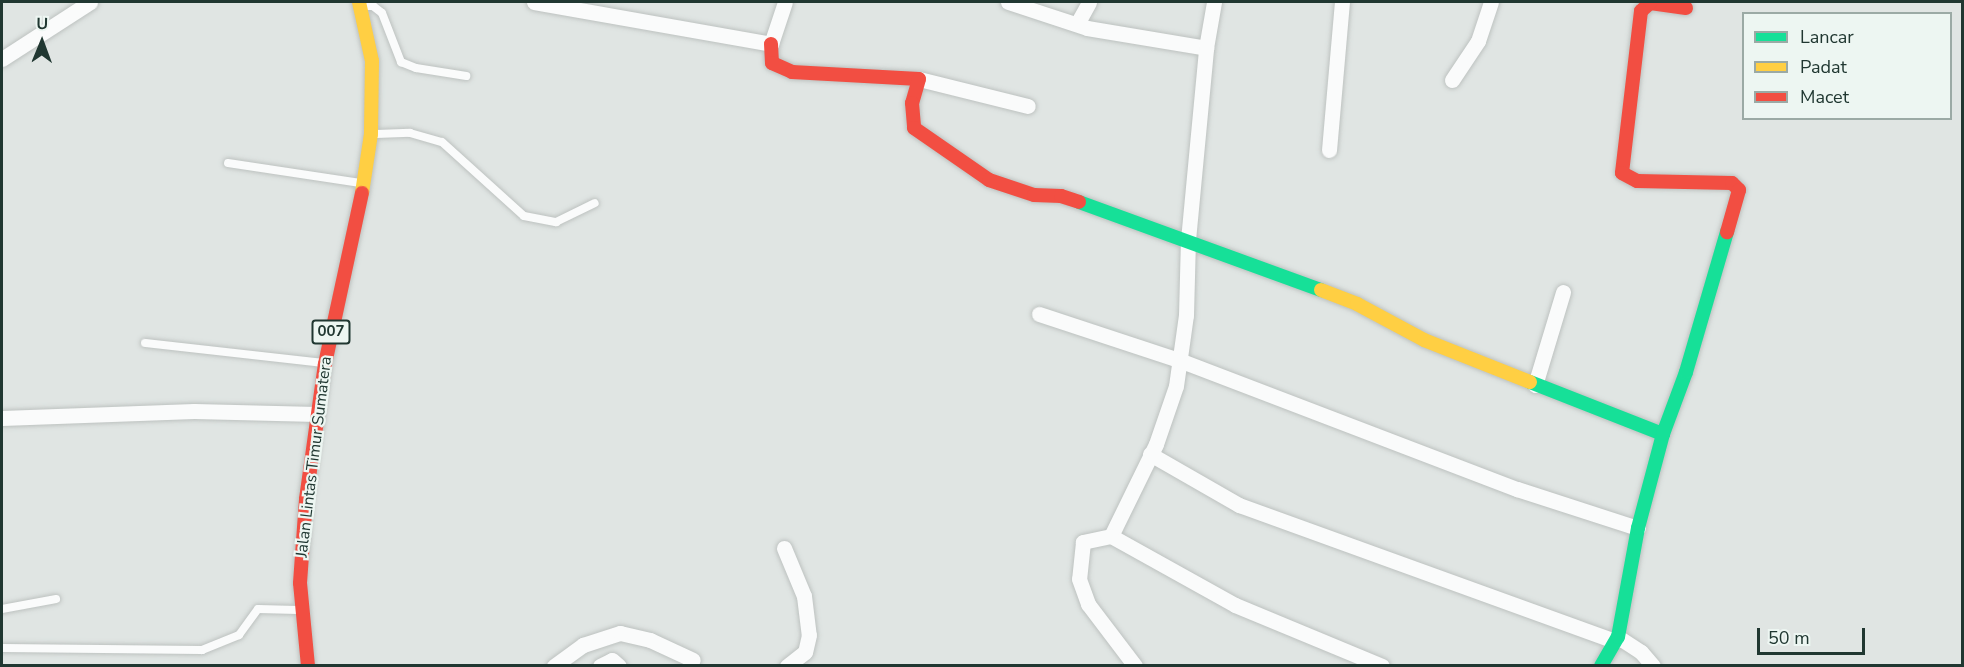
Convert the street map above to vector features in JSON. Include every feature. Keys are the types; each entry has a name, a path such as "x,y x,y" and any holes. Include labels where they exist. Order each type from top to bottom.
{"main road":[{"path":"1601,666 1616,639 1638,528 1663,434 1686,372 1739,190 1732,183 1636,181 1626,178 1622,173 1641,11 1650,3 1686,8"},
{"name":"Jalan Lintas Timur Sumatera","path":"308,666 302,610 301,538 325,364 364,184 371,134 372,61 360,5"},
{"path":"771,44 772,63 792,72 919,79 912,103 914,128 989,180 1034,195 1061,196 1188,240 1357,304 1424,340 1535,386 1663,434"}],"street":[{"path":"2,59 90,2"},
{"path":"534,2 771,44 785,2"},
{"path":"1008,2 1077,24 1136,39 1206,48"},
{"path":"1077,24 1089,2"},
{"path":"1111,536 1166,420 1179,360 1186,315 1188,240 1206,48 1214,2"},
{"path":"1329,150 1342,2"},
{"path":"1452,80 1478,41 1491,2"},
{"path":"919,79 1028,106"},
{"path":"1535,386 1563,292"},
{"path":"1039,314 1179,360 1517,489 1638,528"},
{"path":"2,418 194,411 317,414"},
{"path":"1150,454 1239,505 1616,639 1635,647 1653,666"},
{"path":"1135,666 1092,611 1079,579 1083,542 1111,536 1235,605 1382,666"},
{"path":"784,548 804,596 809,635 805,652 787,666"},
{"path":"554,666 583,645 620,633 650,640 693,660"},
{"path":"600,666 612,660 619,666"}],"lane":[{"path":"360,5 367,4 382,13 395,54 401,62 416,68 466,76"},
{"path":"371,134 410,133 442,142 524,216 556,222 595,203"},
{"path":"228,163 364,184"},
{"path":"145,343 325,364"},
{"path":"2,609 56,598"},
{"path":"2,648 202,650 239,635 258,609 302,610"}],"traffic: fast":[{"path":"1079,202 1321,290"},
{"path":"1601,666 1618,637 1638,528 1663,434 1686,372 1727,232"},
{"path":"1530,382 1663,434"}],"traffic: slow":[{"path":"359,2 372,61 371,134 362,193"},
{"path":"1321,290 1357,304 1424,340 1530,382"}],"traffic: jam":[{"path":"1686,8 1650,3 1641,11 1622,173 1637,181 1732,183 1739,190 1727,232"},
{"path":"771,44 772,63 792,72 919,79 912,103 914,128 989,180 1034,195 1061,196 1079,202"},
{"path":"308,666 300,583 306,499 325,364 362,193"}]}
